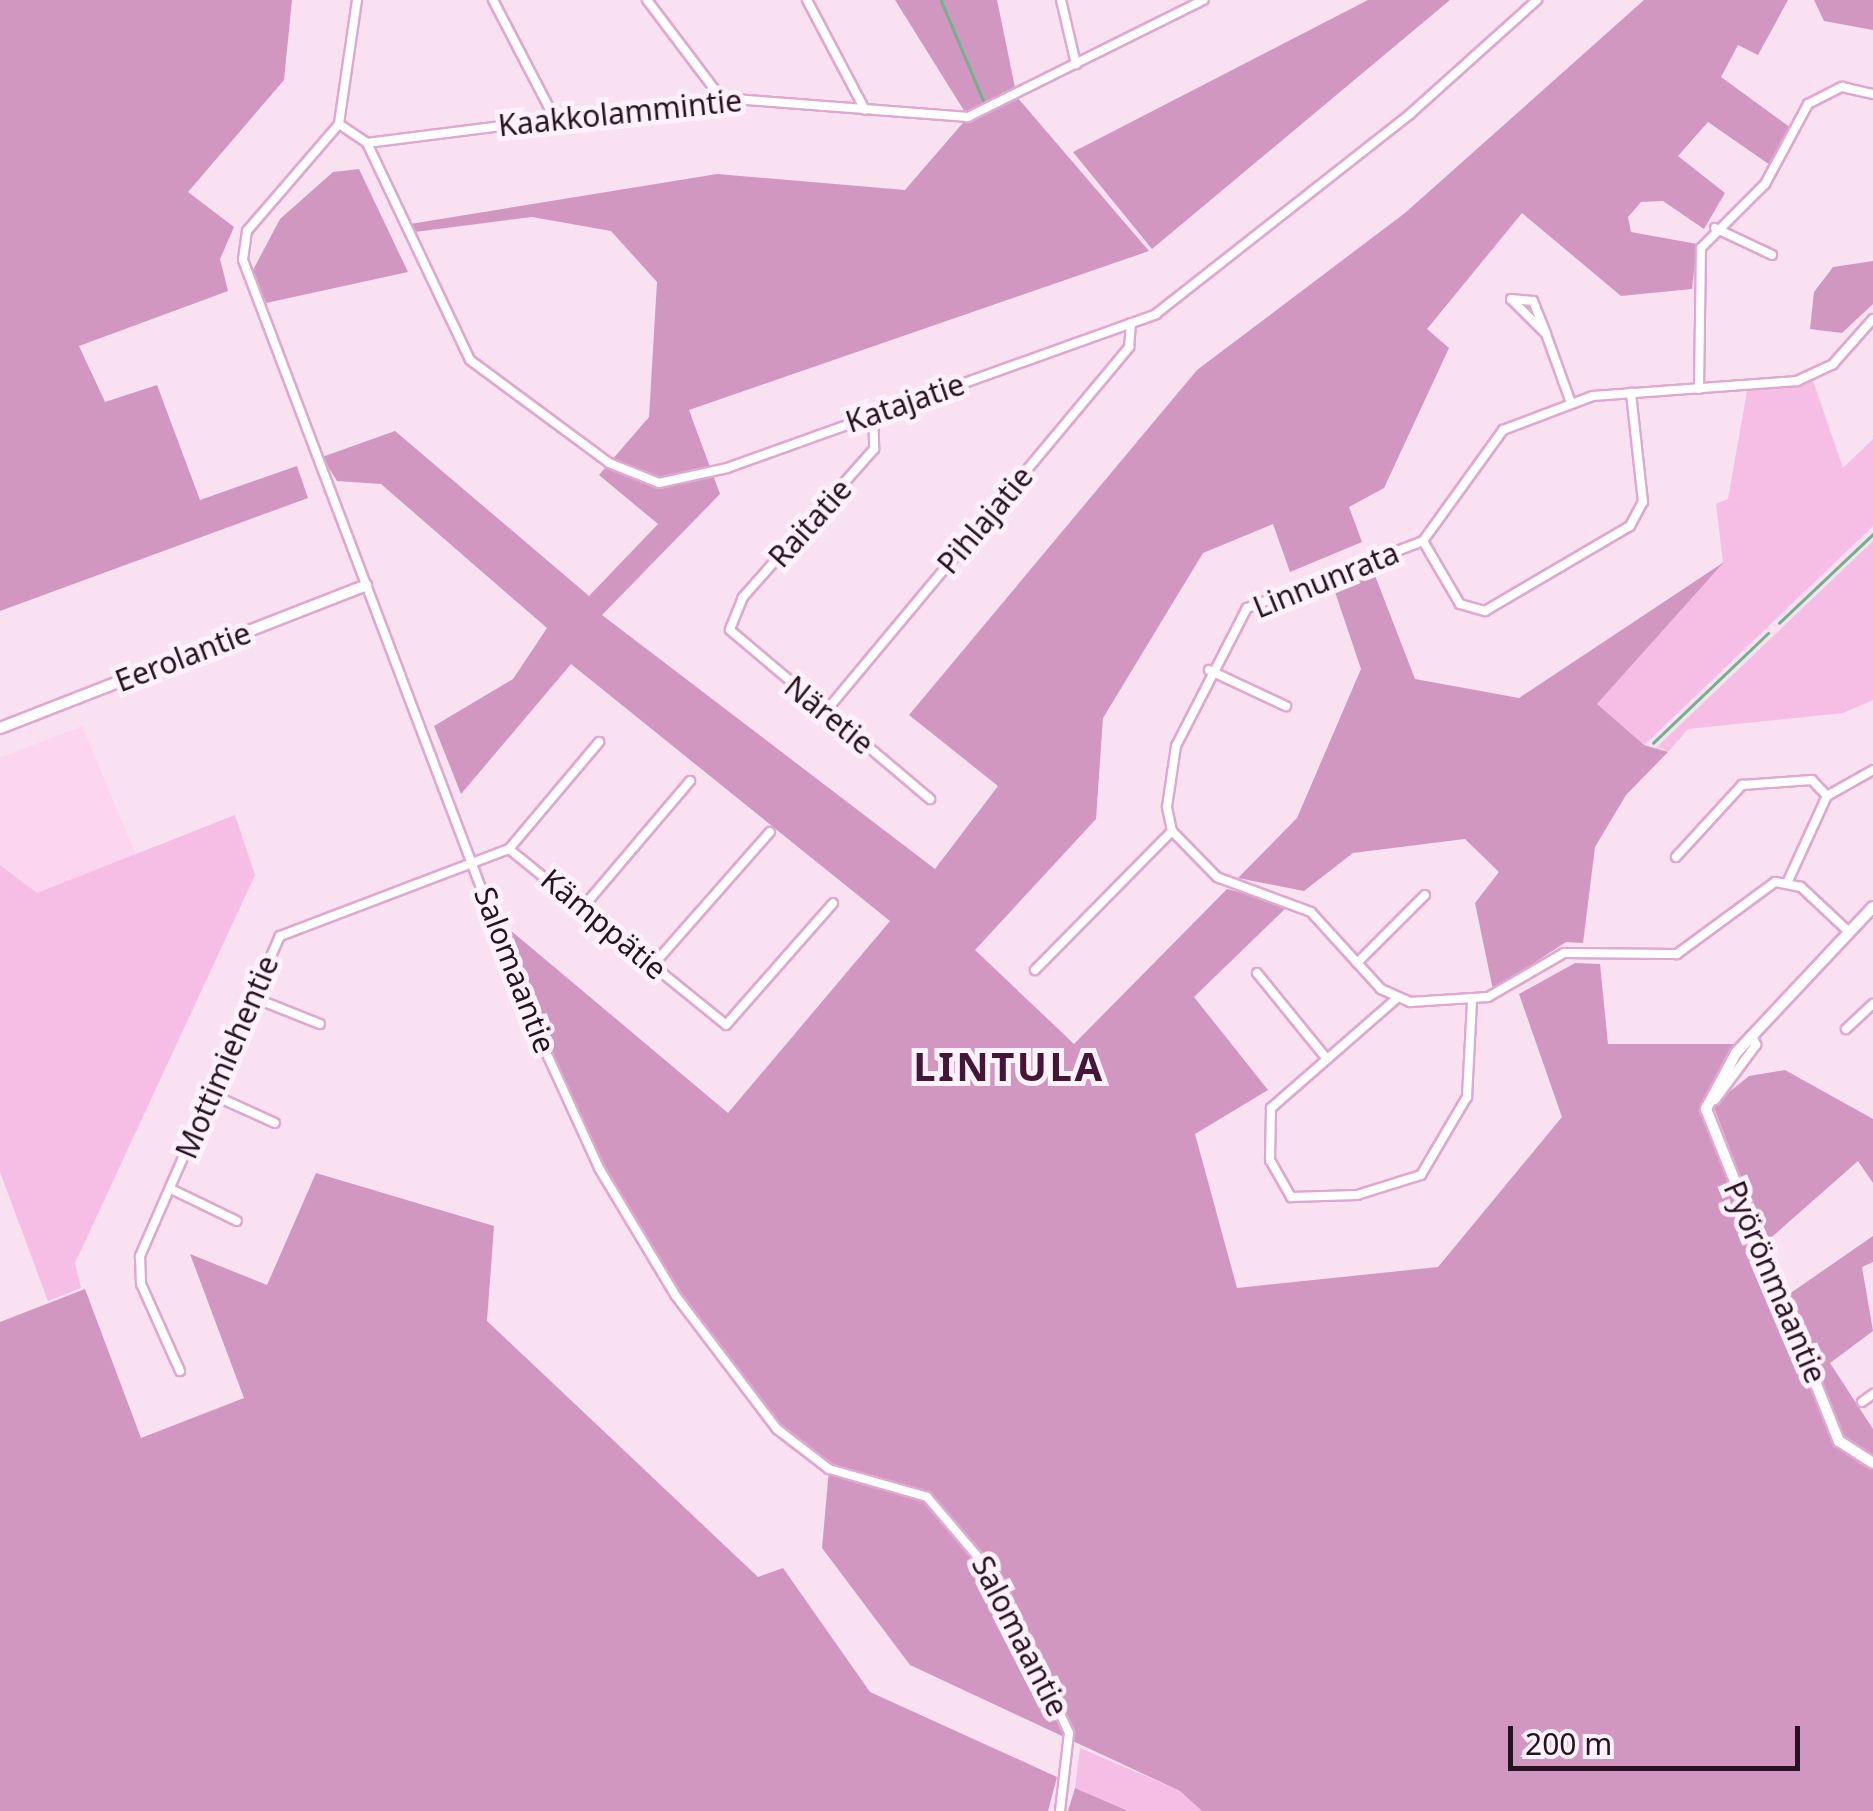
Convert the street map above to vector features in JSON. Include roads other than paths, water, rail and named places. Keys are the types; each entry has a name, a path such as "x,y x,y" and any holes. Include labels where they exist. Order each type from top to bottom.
{"street":[{"path":"357,0 339,124 368,144"},
{"path":"493,0 554,117"},
{"path":"647,0 721,98"},
{"path":"806,0 865,110"},
{"path":"1061,0 1076,64"},
{"name":"Kaakkolammintie","path":"368,144 721,98 968,118 1204,0"},
{"name":"Katajatie","path":"368,144 470,360 609,463 659,483 712,473 1131,324 1184,297 1537,0"},
{"path":"1699,389 1697,278 1715,228 1765,184 1808,104 1842,87 1873,94"},
{"name":"Salomaantie","path":"339,124 247,232 243,260 366,585 593,1156 720,1360 807,1457 927,1497 999,1582 1068,1733 1060,1811"},
{"path":"1715,228 1772,255"},
{"path":"1546,334 1510,299 1533,301 1546,334 1571,402"},
{"name":"Linnunrata","path":"1172,831 1176,746 1209,670 1247,608 1423,541 1497,434 1571,402 1631,392 1699,389 1819,374 1873,319"},
{"name":"Pihlajatie","path":"826,711 1129,347 1131,324"},
{"path":"1423,541 1460,604 1485,611 1630,526 1643,502 1631,392"},
{"name":"Raitatie","path":"730,630 743,597 874,449 872,413"},
{"name":"Eerolantie","path":"0,728 366,585"},
{"name":"Näretie","path":"730,630 930,799"},
{"path":"1209,670 1286,706"},
{"path":"473,857 509,849 599,742"},
{"path":"1035,970 1172,831 1234,888 1311,912 1357,964 1396,999 1472,1000 1511,989 1564,953 1678,954 1788,880 1828,796 1873,770"},
{"path":"1676,857 1742,784 1812,780 1828,796"},
{"path":"584,906 690,781"},
{"path":"653,965 770,832"},
{"name":"Kämppätie","path":"509,849 584,906 726,1026 833,903"},
{"name":"Mottimiehentie","path":"180,1371 138,1268 280,936 473,857"},
{"path":"1788,880 1849,932"},
{"path":"1357,964 1425,894"},
{"path":"1706,1109 1714,1084 1752,1035 1873,908"},
{"path":"1257,974 1327,1059"},
{"path":"252,997 320,1024"},
{"path":"1396,999 1327,1059 1265,1122 1278,1184 1304,1202 1403,1185 1433,1161 1467,1096 1472,1000"},
{"path":"1846,1029 1873,1004"},
{"path":"1706,1109 1756,1044 1752,1035"},
{"path":"210,1094 275,1122"},
{"name":"Pyörönmaantie","path":"1706,1109 1839,1441 1873,1463"},
{"path":"171,1188 237,1221"},
{"path":"1862,1402 1873,1394"}],"waterway":[{"path":"941,0 985,104"},
{"path":"1779,623 1873,534"},
{"path":"1653,743 1768,633"}],"district":[{"name":"LINTULA","path":"1009,1066"}]}
